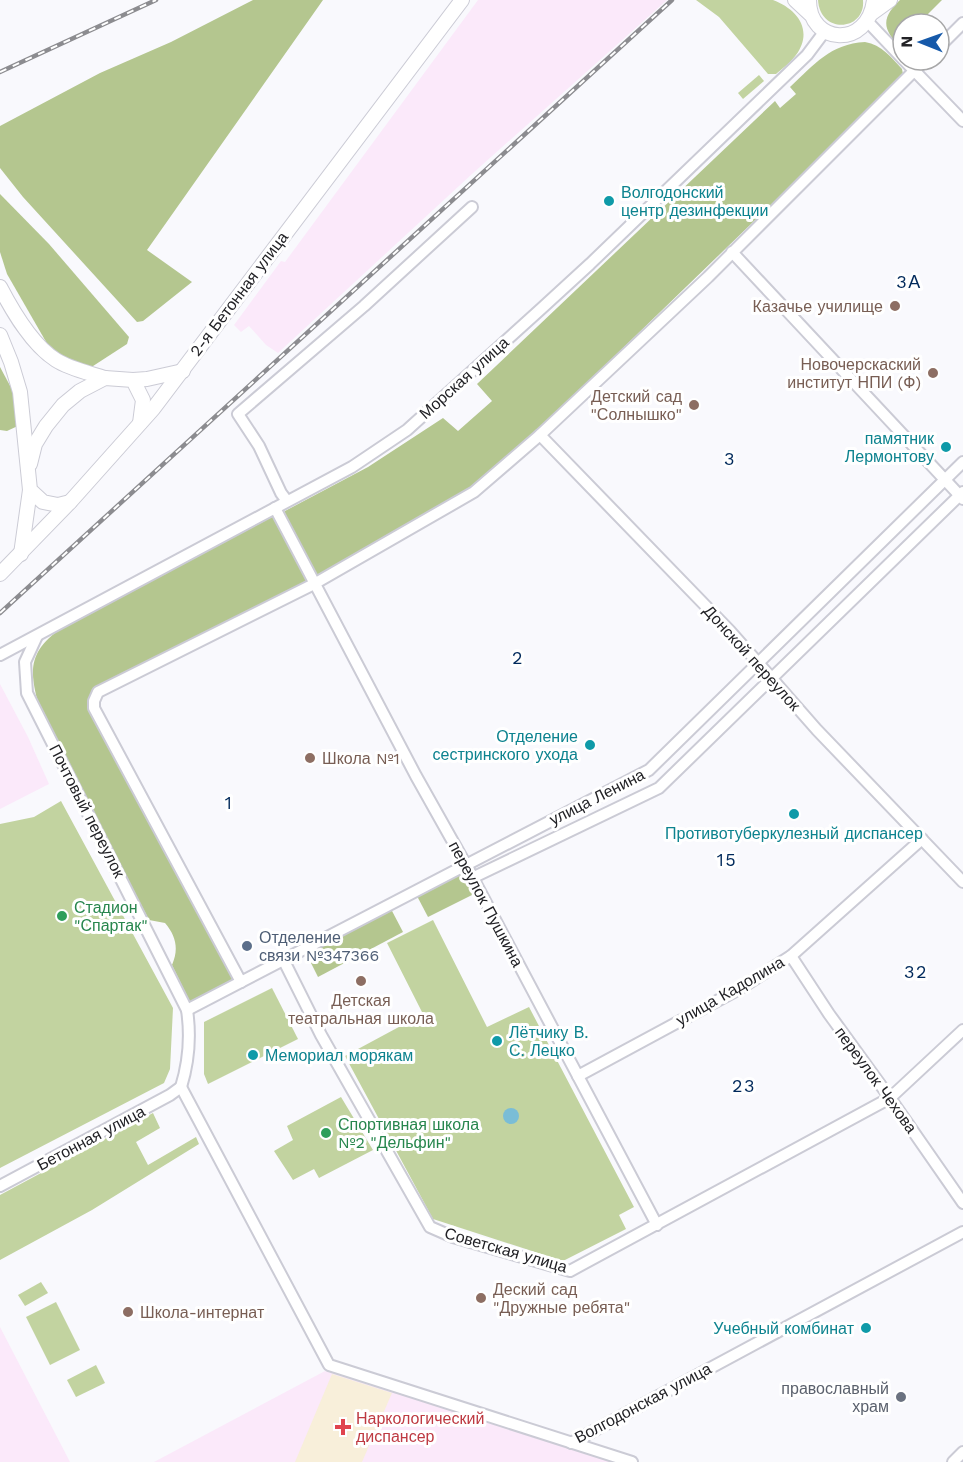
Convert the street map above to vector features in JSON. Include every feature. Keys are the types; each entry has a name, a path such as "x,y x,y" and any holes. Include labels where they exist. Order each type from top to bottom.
{"main road":[{"name":"2-я Бетонная улица","path":"0,574 70,502 183,371 462,0"},
{"path":"795,0 810,7 814,22 825,31 838,35 848,35 859,30 871,12 890,0"},
{"path":"0,287 35,342 57,361 105,378 147,379 183,371"},
{"path":"0,334 20,392 30,490 21,554"},
{"path":"28,474 35,444 54,415 80,391 105,378"},
{"path":"133,380 143,400 140,423"},
{"path":"30,490 44,502 58,505 70,502"}],"street":[{"path":"871,12 891,40"},
{"path":"951,35 963,23"},
{"name":"Морская улица","path":"0,655 352,467 407,430 590,264 807,55 825,31"},
{"path":"241,982 94,708 94,700 98,692 314,584 474,492 540,435 708,277 913,72"},
{"path":"915,72 963,121"},
{"path":"287,501 259,446 238,414 364,306 472,207"},
{"path":"732,252 962,496"},
{"name":"Донской переулок","path":"540,435 730,632 817,730 963,882"},
{"name":"улица Ленина","path":"187,1010 650,770 963,462"},
{"name":"улица Ленина","path":"472,878 659,788 962,496"},
{"name":"переулок Пушкина","path":"275,508 657,1225"},
{"name":"Почтовый переулок","path":"37,635 25,662 27,693 187,1010 190,1049 181,1087"},
{"name":"улица Кадолина","path":"578,1076 741,988 791,956 922,839"},
{"name":"переулок Чехова","path":"791,956 829,1014 963,1203"},
{"name":"Советская улица","path":"284,959 321,1035 430,1227 453,1237 570,1271 890,1098 963,1030"},
{"name":"Бетонная улица","path":"0,1186 171,1095 181,1087"},
{"name":"Волгодонская улица","path":"181,1087 329,1365 571,1443 963,1232"},
{"path":"571,1443 632,1462"},
{"path":"953,1462 963,1452"}],"shaded area":[{"path":"478,0 667,0 472,174 278,353 266,345 249,326 241,332 234,325 281,261 285,262"},
{"path":"0,684 28,737 49,784 0,809"},
{"path":"0,1327 70,1462 0,1462"},
{"path":"325,1371 621,1462 154,1462"},
{"name":"Наркологический диспансер","path":"332,1374 392,1393 362,1462 295,1462"}],"green space":[{"path":"253,0 323,0 147,250 192,282 143,321 137,322 23,197 0,168 0,126 100,73 171,42"},
{"path":"696,0 773,0 796,15 803,29 801,46 794,58 776,74 768,74 719,17"},
{"path":"818,0 863,0 862,10 858,18 851,23 834,24 826,19"},
{"path":"900,0 942,0 930,12 891,12 891,36 886,26 889,14"},
{"path":"865,42 881,49 891,57 891,72 903,72 902,78 472,494 318,579 283,514 285,511 368,467 443,418 458,431 492,401 477,384 775,101 780,108 796,94 790,87 815,63 832,51"},
{"path":"759,75 764,81 743,99 738,93"},
{"path":"0,194 49,244 129,337 127,344 90,368 70,371 49,347 7,274 0,252"},
{"path":"0,367 23,410 22,424 7,431 0,430"},
{"path":"274,516 308,580 307,583 97,689 90,698 90,708 235,980 191,1004 172,965 176,948 172,933 165,923 149,920 40,710 34,684 34,663 43,645 63,627"},
{"name":"Стадион \"Спартак\"","path":"61,801 173,1008 170,1069 164,1083 0,1168 0,824 34,817"},
{"path":"462,871 474,894 428,917 417,896"},
{"path":"391,909 403,932 318,977 306,953"},
{"path":"433,920 487,1027 529,1007 634,1207 619,1215 626,1229 563,1261 433,1219 345,1056 423,1014 387,943"},
{"path":"272,988 298,1039 208,1084 204,1074 204,1022"},
{"name":"Спортивная школа №2 \"Дельфин\"","path":"341,1097 373,1150 319,1178 314,1169 293,1180 274,1151 293,1140 287,1126"},
{"path":"153,1113 160,1128 136,1142 148,1165 196,1137 199,1144 92,1210 0,1260 0,1195"},
{"path":"41,1282 48,1293 25,1306 18,1295"},
{"path":"56,1302 80,1350 50,1365 26,1317"},
{"path":"96,1365 105,1383 76,1397 67,1380"}],"water":[{"path":"508,1108 514,1108 519,1116 517,1122 508,1124 503,1119 503,1113"}],"railway":[{"path":"0,72 156,0"},
{"path":"0,613 672,0"}],"place":[{"name":"Волгодонский центр дезинфекции","path":"609,201"},
{"name":"Казачье училище","path":"895,306"},
{"name":"Новочерскаский институт НПИ (Ф)","path":"933,373"},
{"name":"Детский сад \"Солнышко\"","path":"694,405"},
{"name":"памятник Лермонтову","path":"946,447"},
{"name":"Отделение сестринского ухода","path":"590,745"},
{"name":"Школа №1","path":"310,758"},
{"name":"Противотуберкулезный диспансер","path":"794,814"},
{"name":"Стадион \"Спартак\"","path":"62,916"},
{"name":"Отделение связи №347366","path":"247,946"},
{"name":"Детская театральная школа","path":"361,981"},
{"name":"Лётчику В. С. Лецко","path":"497,1041"},
{"name":"Мемориал морякам","path":"253,1055"},
{"name":"Спортивная школа №2 \"Дельфин\"","path":"326,1133"},
{"name":"Деский сад \"Дружные ребята\"","path":"481,1298"},
{"name":"Школа-интернат","path":"128,1312"},
{"name":"Учебный комбинат","path":"866,1328"},
{"name":"православный храм","path":"901,1397"},
{"name":"Наркологический диспансер","path":"343,1427"}],"district":[{"name":"3А","path":"909,281"},
{"name":"3","path":"730,458"},
{"name":"2","path":"518,657"},
{"name":"1","path":"229,802"},
{"name":"15","path":"727,859"},
{"name":"32","path":"916,971"},
{"name":"23","path":"744,1085"}]}
